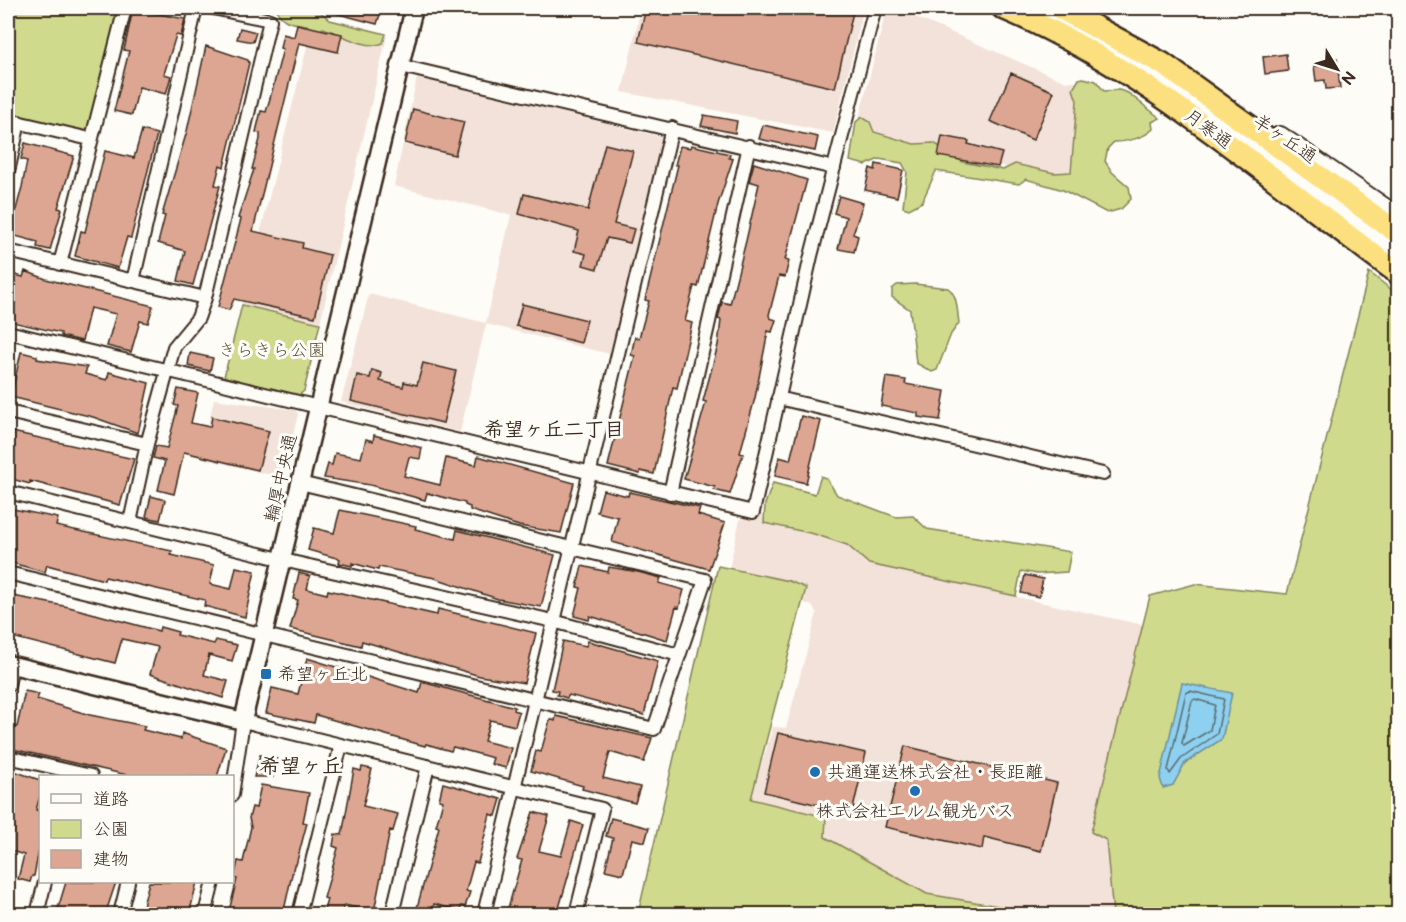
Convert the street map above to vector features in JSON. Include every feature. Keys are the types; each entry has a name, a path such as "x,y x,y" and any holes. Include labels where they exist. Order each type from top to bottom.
{"highway":[{"name":"月寒通","path":"1003,8 1044,25 1155,90 1398,273"},
{"name":"月寒通","path":"1060,8 1168,68 1398,233"}],"main road":[{"path":"1029,8 1116,54 1189,100 1398,253"},
{"name":"羊ヶ丘通","path":"1168,68 1242,110 1398,217"}],"street":[{"path":"60,264 125,8"},
{"path":"133,281 196,8"},
{"path":"130,522 147,444 174,347 198,318 205,298 270,20 213,8"},
{"name":"輪厚中央通","path":"243,721 414,8"},
{"path":"8,332 753,512 778,398 875,8"},
{"path":"401,66 749,146 834,168"},
{"path":"8,172 13,121 90,139"},
{"path":"484,915 672,128"},
{"path":"669,493 749,146"},
{"path":"8,251 205,298"},
{"path":"778,398 1103,474"},
{"path":"8,412 147,444"},
{"path":"8,573 654,729 705,580 300,483"},
{"path":"8,492 282,559 553,621 680,655"},
{"path":"8,686 10,665 602,809 576,915"},
{"path":"234,782 243,721"},
{"path":"300,915 341,745"},
{"path":"8,757 70,774"},
{"path":"392,915 428,766"},
{"path":"37,915 45,883"},
{"path":"120,915 128,883"},
{"path":"205,915 213,883"}],"shaded area":[{"path":"641,8 864,8 833,133 622,92"},
{"path":"887,8 894,8 1066,82 1072,81 1090,87 1080,181 854,138"},
{"path":"313,23 386,40 320,323 242,305"},
{"path":"417,77 662,137 610,354 486,324 460,432 341,402 369,294 486,323 511,215 394,186"},
{"path":"214,399 295,410 298,414 283,478 201,458"},
{"path":"763,515 764,523 825,537 847,545 869,564 1143,625 1091,832 1106,840 1113,914 1046,914 927,894 825,837 826,817 751,799 773,727 786,728 817,613 812,606 802,602 806,589 729,569 740,519"}],"green space":[{"path":"8,8 125,8 90,139 8,121"},
{"path":"275,8 316,8 330,20 386,34 383,43 369,45 323,28 306,41 307,25 288,21 281,17"},
{"path":"1079,79 1096,81 1104,91 1119,90 1128,93 1160,118 1152,122 1153,129 1145,135 1114,142 1108,148 1105,161 1112,172 1129,187 1131,199 1121,209 1107,213 1063,190 1026,179 1019,184 936,171 922,202 909,209 903,207 907,172 902,163 879,159 866,165 850,161 856,122 862,117 870,122 874,132 914,144 934,143 963,162 1003,170 1015,164 1054,173 1071,172 1077,101 1073,89"},
{"path":"1369,272 1398,295 1398,914 1113,914 1106,840 1091,832 1150,596 1195,584 1287,594"},
{"path":"915,284 948,288 954,295 956,304 959,323 951,334 937,370 932,372 916,363 910,310 892,297 892,289 897,285"},
{"name":"きらきら公園","path":"242,305 320,323 304,391 299,395 224,377"},
{"path":"821,476 827,479 837,495 896,517 913,516 927,529 1071,552 1067,572 1037,574 1021,571 1016,596 869,564 847,545 814,534 764,523 765,504 773,483 815,494"},
{"path":"718,566 789,581 806,588 751,799 826,817 825,837 927,894 1046,914 638,914"}],"water":[{"path":"1182,683 1232,693 1222,739 1185,763 1173,785 1163,788 1160,778"}],"building":[{"path":"327,8 382,8 377,24 327,11"},
{"path":"646,8 854,8 835,88 638,42"},
{"path":"133,9 185,19 181,36 176,35 164,74 171,76 166,94 139,87 132,115 114,111 129,51 124,50"},
{"path":"297,24 342,34 338,52 299,43 253,231 303,243 302,248 330,255 315,317 234,299 229,310 218,307 241,219 238,218 254,169 252,169 260,139 260,133 256,132 261,111 266,112 271,95 283,49 280,48 283,34 294,37"},
{"path":"240,28 256,32 253,42 237,39"},
{"path":"206,46 248,60 249,63 224,167 220,165 215,185 220,186 193,285 178,281 185,251 158,243 165,216 162,215 187,131"},
{"path":"1286,54 1288,71 1265,74 1263,57"},
{"path":"1337,58 1340,88 1326,89 1325,80 1316,81 1314,66 1323,66 1323,60"},
{"path":"1011,73 1054,92 1033,140 990,121"},
{"path":"413,109 464,122 455,155 405,143"},
{"path":"704,115 737,121 735,133 701,126"},
{"path":"763,125 818,137 815,151 759,139"},
{"path":"142,130 157,134 131,238 127,237 118,268 75,256 81,231 85,232 105,151 134,158"},
{"path":"942,136 969,141 968,144 1002,153 998,167 938,156"},
{"path":"25,143 74,156 58,208 62,209 50,250 37,247 38,242 8,234 8,216 14,217 27,161 21,159"},
{"path":"605,144 633,151 614,224 634,229 630,243 607,238 597,269 583,265 586,254 574,251 579,231 519,214 524,194 588,210"},
{"path":"691,145 730,154 729,158 733,159 718,204 698,287 694,286 685,321 692,323 677,388 673,387 654,474 640,471 640,474 608,466 635,356 631,355 635,337 639,338 649,301 645,300 678,165 675,165 680,146 690,148"},
{"path":"754,163 807,180 785,260 789,261 785,277 779,276 769,315 770,318 776,320 772,332 768,331 755,398 740,453 743,454 730,494 714,490 715,487 684,479 706,402 703,401 718,345 721,320 718,319 722,302 730,304 759,184 749,181"},
{"path":"876,164 903,170 897,197 865,190 870,168 875,170"},
{"path":"839,196 863,203 853,234 858,236 854,252 838,249 846,217 834,213"},
{"path":"25,271 46,279 153,306 148,323 140,321 131,352 107,346 116,314 90,308 82,341 61,336 61,333 8,321 8,273 23,277"},
{"path":"522,304 587,320 581,343 516,326"},
{"path":"21,352 37,356 37,359 87,367 85,374 107,380 109,372 149,383 138,433 93,417 11,397"},
{"path":"190,353 213,358 210,371 188,366"},
{"path":"423,363 456,371 443,423 351,401 357,375 370,378 372,370 382,373 380,381 403,387 404,382 417,385"},
{"path":"886,377 906,380 905,384 945,391 940,420 918,417 918,413 881,406"},
{"path":"178,389 198,393 191,423 210,427 212,417 269,431 258,470 184,452 174,494 158,490 165,461 153,458 156,446 167,448 178,406 174,405"},
{"path":"801,416 821,421 806,483 775,476 779,457 790,460"},
{"path":"8,431 134,459 120,505 30,481 30,484 8,478"},
{"path":"374,435 422,448 420,459 409,457 404,476 440,485 446,458 476,465 478,456 574,483 561,533 519,526 470,510 465,503 427,493 425,500 370,485 324,478 328,464 332,465 335,453 361,458 366,439 373,441"},
{"path":"603,490 628,496 629,492 700,508 698,515 725,523 709,569 612,542 618,517 597,512"},
{"path":"151,496 165,500 160,520 146,517"},
{"path":"13,509 58,518 56,526 172,551 171,555 214,565 210,584 231,589 236,567 255,571 245,617 204,606 205,600 105,577 104,580 47,565 45,572 8,562 8,528"},
{"path":"340,510 416,526 415,529 455,539 457,530 555,555 541,607 498,599 435,578 379,567 378,570 352,563 352,566 339,563 340,559 308,550 314,528 334,533"},
{"path":"582,566 608,572 609,567 638,572 661,578 659,583 684,590 679,608 676,607 667,640 590,616 589,620 574,616 581,588 577,587"},
{"path":"299,573 310,576 307,589 327,594 328,590 437,615 438,609 536,633 524,683 480,676 362,641 361,646 290,629 298,600 293,599"},
{"path":"1025,575 1043,579 1039,597 1021,593"},
{"path":"8,595 69,607 159,631 160,627 178,632 177,635 214,644 216,640 237,645 232,661 209,655 204,675 228,681 223,698 150,674 158,647 122,639 115,663 8,636"},
{"path":"563,641 586,646 588,641 658,661 644,715 569,695 567,698 557,695 558,691 552,690"},
{"path":"307,658 419,693 422,682 515,707 514,710 519,712 515,726 490,720 484,741 511,748 506,768 491,764 493,758 453,747 451,751 426,744 425,746 316,715 314,723 266,713 272,688 298,694"},
{"path":"25,691 39,694 37,699 90,715 145,726 143,730 181,739 182,733 226,748 218,775 127,775 8,748 13,726 17,727"},
{"path":"556,716 652,738 644,762 610,752 603,778 640,787 635,803 582,789 583,786 531,771 536,751 541,752 550,719 555,721"},
{"name":"共通運送株式会社・長距離","path":"778,733 866,753 852,813 764,792"},
{"path":"905,746 1057,783 1041,851 984,837 982,849 885,827"},
{"path":"260,755 277,759 273,777 254,777"},
{"path":"362,767 372,769 363,806 398,814 393,831 390,830 374,912 344,905 341,915 323,915 327,899 324,898 338,848 333,846 335,834 342,835 354,769 361,771"},
{"path":"8,769 39,780 39,800 36,810 39,811 39,850 34,876 30,882 18,879 24,855 8,850"},
{"path":"443,783 501,799 496,816 490,814 478,863 474,862 466,891 470,892 465,907 461,906 460,911 434,904 431,915 415,915 439,827 436,826 443,801 439,800"},
{"path":"261,785 309,793 303,822 307,823 296,865 294,865 283,915 228,915 237,879 234,878 238,861 243,862 251,827 249,818 252,807 256,808"},
{"path":"533,812 549,816 539,851 561,856 571,821 583,825 557,915 506,915 522,860 517,859"},
{"path":"611,818 649,828 645,842 632,839 623,874 605,870 613,838 606,836"},
{"path":"66,883 116,883 105,915 56,915"},
{"path":"149,883 197,883 189,915 161,915 142,910"}],"place":[{"name":"希望ヶ丘北","path":"266,674"},
{"name":"共通運送株式会社・長距離","path":"815,772"},
{"name":"株式会社エルム観光バス","path":"915,791"}],"district":[{"name":"希望ヶ丘二丁目","path":"554,430"},
{"name":"希望ヶ丘","path":"301,766"}]}
